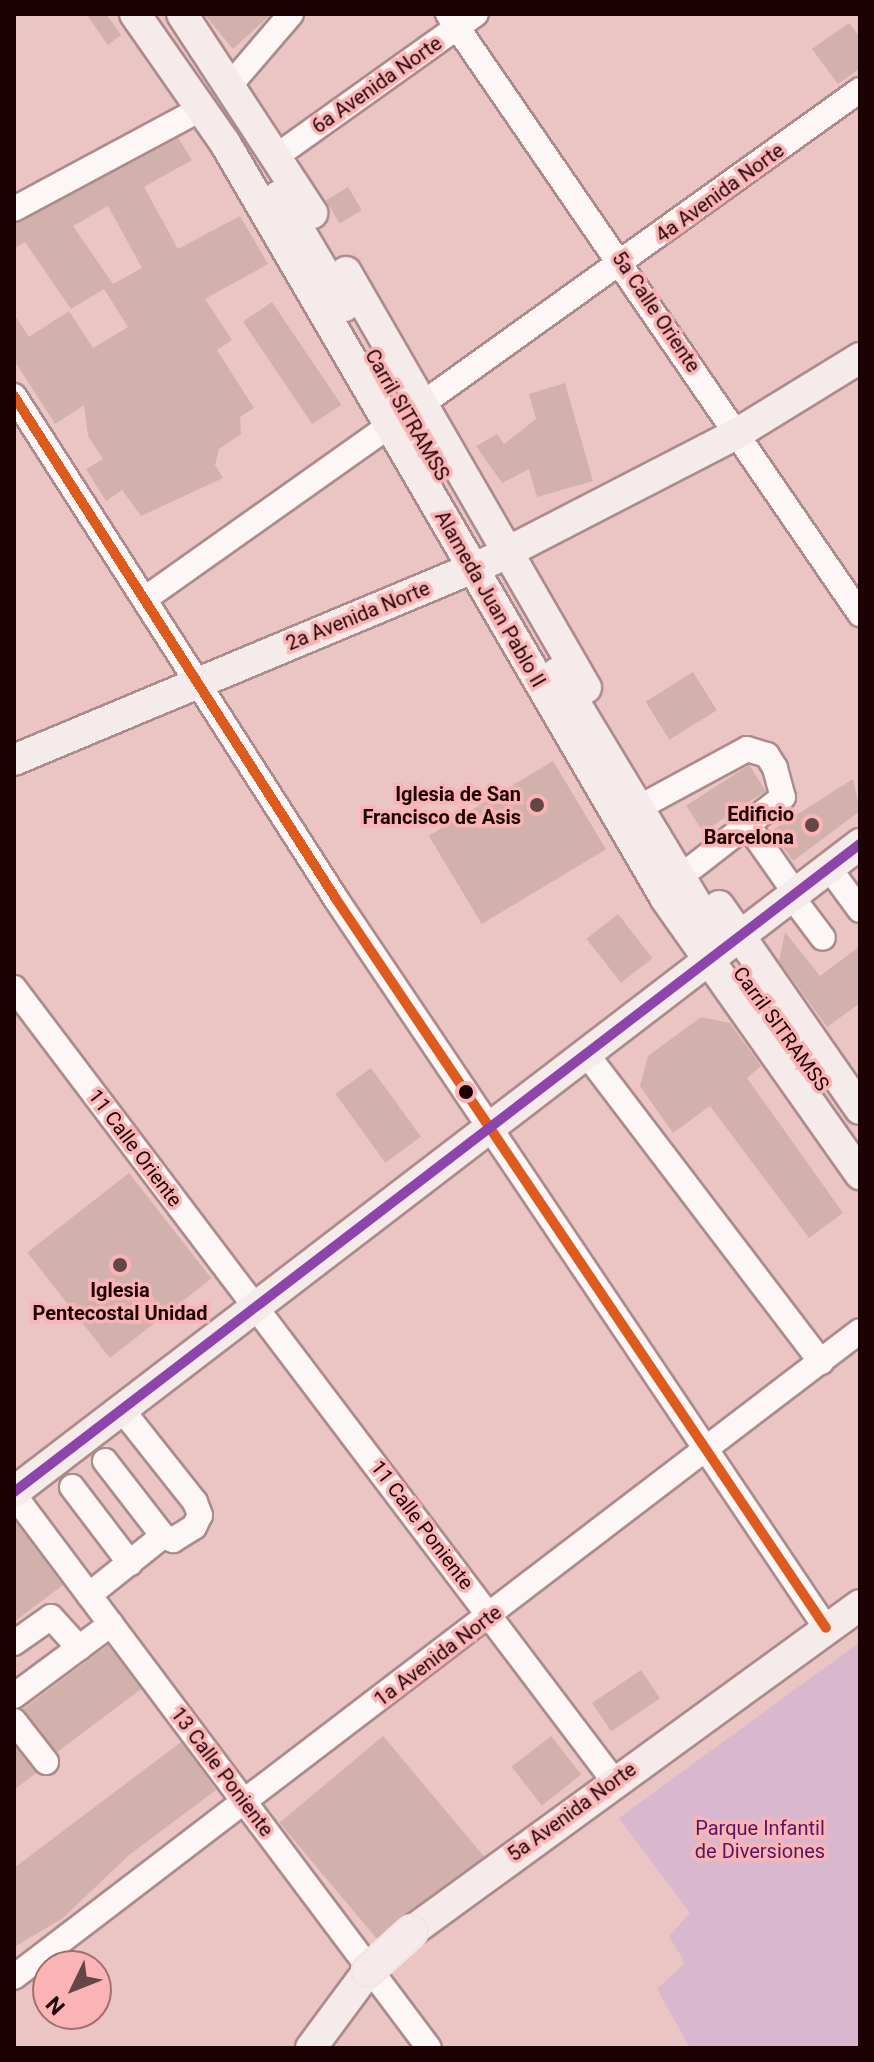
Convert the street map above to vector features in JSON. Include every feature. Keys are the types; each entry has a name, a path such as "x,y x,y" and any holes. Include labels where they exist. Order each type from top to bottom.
{"main road":[{"name":"Alameda Juan Pablo II","path":"135,14 202,108 389,426 491,560 693,867 725,951 860,1109"},
{"name":"Carril SITRAMSS","path":"159,14 303,235 491,560"},
{"name":"Alameda Juan Pablo II","path":"182,14 278,155 422,404 491,560 860,1174"},
{"name":"2a Avenida Norte","path":"14,760 491,560 738,433 860,358"},
{"path":"14,1494 725,951 860,844"},
{"name":"Carril SITRAMSS","path":"725,951 860,1139"},
{"name":"5a Avenida Norte","path":"311,2048 356,1985 412,1931 614,1781 860,1605"}],"street":[{"path":"231,84 291,14"},
{"name":"6a Avenida Norte","path":"278,155 460,19"},
{"name":"5a Calle Oriente","path":"460,19 860,614"},
{"name":"4a Avenida Norte","path":"422,404 623,264 860,90"},
{"path":"14,209 202,108"},
{"path":"14,396 146,598 196,682 704,1454 826,1628"},
{"path":"146,598 389,426"},
{"path":"651,801 747,749 767,755 786,789 749,827 693,867"},
{"path":"749,827 823,938"},
{"path":"829,868 860,910"},
{"name":"11 Calle Oriente","path":"15,991 256,1308"},
{"path":"588,1056 821,1362"},
{"name":"11 Calle Poniente","path":"256,1308 614,1781"},
{"name":"1a Avenida Norte","path":"14,1977 492,1616 860,1331"},
{"path":"89,1595 163,1536 182,1536 200,1515 122,1410"},
{"path":"105,1461 163,1536"},
{"path":"72,1487 130,1563"},
{"name":"13 Calle Poniente","path":"14,1494 429,2048"},
{"path":"14,1643 51,1617 79,1648"},
{"path":"14,1696 111,1624"},
{"path":"14,1721 46,1762"}],"green space":[{"name":"Parque Infantil de Diversiones","path":"860,1642 860,2048 690,2048 657,1989 685,1963 669,1936 690,1913 619,1818"}],"building":[{"path":"86,14 106,14 121,35 108,45"},
{"path":"204,14 271,14 233,49"},
{"path":"849,23 860,37 860,68 838,84 812,49"},
{"path":"178,138 192,160 144,187 178,249 240,216 268,264 205,299 232,340 217,350 254,408 240,417 241,434 219,449 215,465 223,478 141,516 122,490 106,501 86,469 103,459 88,436 84,405 55,424 14,360 14,314 29,337 69,311 93,348 128,327 104,289 71,309 25,242 14,248 14,224","holes":["108,206 142,268 113,284 73,226"]},
{"path":"348,187 362,210 340,224 326,200"},
{"path":"272,302 341,405 312,424 243,322"},
{"path":"565,383 593,481 537,497 529,469 502,483 476,446 497,434 504,444 536,419 529,394"},
{"path":"693,672 717,710 669,740 646,702"},
{"name":"Iglesia de San Francisco de Asis","path":"553,761 606,849 482,924 429,836"},
{"path":"749,765 766,791 703,832 686,806"},
{"path":"853,779 860,811 793,861 771,831"},
{"path":"618,914 652,958 621,983 586,939"},
{"path":"785,932 820,976 860,946 860,1003 827,1027 779,961"},
{"path":"701,1017 730,1023 761,1066 747,1078 843,1213 809,1238 710,1106 673,1133 640,1086 648,1056"},
{"path":"371,1068 421,1137 385,1163 335,1094"},
{"name":"Iglesia Pentecostal Unidad","path":"129,1173 211,1279 110,1358 27,1252"},
{"path":"14,1520 63,1585 14,1622"},
{"path":"108,1645 141,1689 56,1753 23,1709"},
{"path":"641,1670 660,1698 611,1731 592,1703"},
{"path":"383,1736 484,1856 381,1943 280,1823"},
{"path":"551,1736 581,1775 542,1805 512,1767"},
{"path":"181,1742 216,1790 129,1855 63,1918 14,1947 14,1868"},
{"path":"14,1745 36,1773 14,1790"}],"transit line":[{"path":"14,396 336,899 826,1628"},
{"path":"14,1492 860,844"}],"place":[{"name":"Iglesia de San Francisco de Asis","path":"537,805"},
{"name":"Edificio Barcelona","path":"812,825"},
{"name":"Iglesia Pentecostal Unidad","path":"120,1265"}]}
